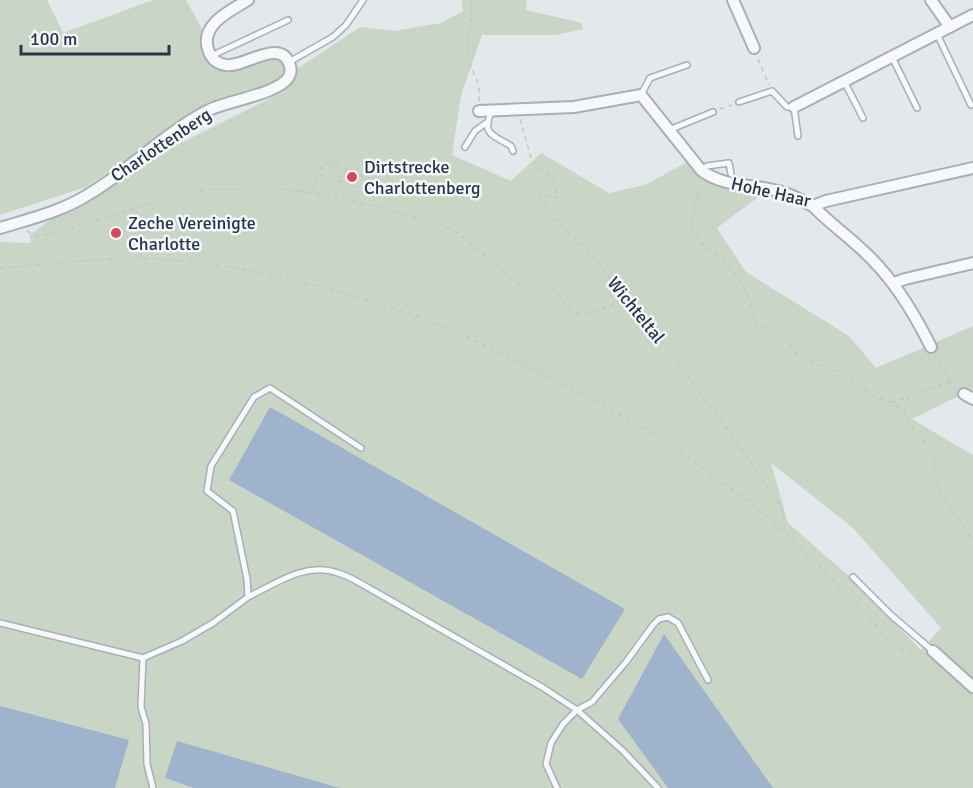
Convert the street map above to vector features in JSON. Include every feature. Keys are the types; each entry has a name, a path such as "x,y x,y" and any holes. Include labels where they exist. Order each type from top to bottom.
{"street":[{"path":"248,0 212,24 206,34 206,44 211,56 223,65 233,66 261,55 277,53 286,56 289,62"},
{"path":"734,0 754,48"},
{"path":"931,0 950,27"},
{"path":"794,107 973,15"},
{"name":"Charlottenberg","path":"0,228 58,210 89,195 210,109 274,88 288,80 292,71 289,62"},
{"path":"479,111 574,107 641,95 704,172"},
{"name":"Hohe Haar","path":"704,172 721,181 778,191 813,206 826,201 973,168"},
{"path":"813,206 824,218 858,245 894,283 931,347"},
{"path":"894,283 973,264"},
{"path":"933,651 973,687"}],"lane":[{"path":"289,62 333,37 346,24 363,0"},
{"path":"211,56 288,20"},
{"path":"937,34 971,105"},
{"path":"892,57 917,108"},
{"path":"641,95 650,78 687,65"},
{"path":"844,81 863,118"},
{"path":"739,102 772,91 788,107 794,107 798,136"},
{"path":"465,147 475,131 486,123 492,110"},
{"path":"669,130 713,112"},
{"path":"486,123 491,134 511,146 513,151"},
{"path":"704,172 707,166 729,163 731,174"},
{"path":"248,597 247,579 234,511 207,491 211,466 254,397 270,388 361,448"},
{"path":"0,623 143,658 182,641 213,623 248,597 291,575 310,570 336,572 360,583 542,687 577,710 623,751 658,788"},
{"path":"853,577 891,615 933,651"},
{"path":"557,788 546,764 550,743 563,724 577,710 592,702 659,619 668,617 678,623 708,680"},
{"path":"143,658 141,707 146,724 147,764 153,788"}],"path":[{"path":"471,0 467,51 470,65 479,85 479,111"},
{"path":"754,48 772,91"},
{"path":"713,112 739,102"},
{"name":"Wichteltal","path":"518,110 532,161 554,179 558,195 554,198 541,195 540,197 552,217 592,254 699,390 779,503 783,511 785,532"},
{"path":"314,192 321,167 326,163 333,163 339,168 389,186 395,195 386,197 320,174"},
{"path":"704,172 694,204 692,226 700,242 722,258 737,276 749,297 757,326 784,334 795,353 818,366 846,373 873,396 891,402 905,411 915,433 929,445 934,456 938,487 973,542"},
{"path":"23,221 27,231 36,236 197,191 280,189 314,192 343,197 433,221 452,229 520,285 530,288 546,286 554,289 564,305 574,313 586,313 626,300"},
{"path":"383,208 386,197"},
{"path":"135,210 144,233 140,246 142,260"},
{"path":"0,268 175,260 299,282 408,313 499,351 652,432 785,532 895,647 916,655 933,651"},
{"path":"931,347 951,383 968,397"},
{"path":"891,402 951,383"},
{"path":"905,411 908,398"}],"green space":[{"path":"0,0 47,0 63,33 153,0 186,0 222,65 275,56 285,61 286,67 281,81 167,132 86,187 0,215"},
{"path":"462,0 527,0 526,10 582,23 583,29 556,35 482,35 461,95 452,155 511,181 541,153 609,193 645,185 689,161 702,178 761,195 717,228 746,272 849,336 876,368 973,326 973,389 912,419 973,455 973,788 0,788 0,242 31,243 30,235 57,215 93,198 177,145 283,92 290,83 294,71 360,27 394,31 441,23 463,11","holes":["771,463 853,528 941,628 921,650 851,578 788,523"]}],"water":[{"path":"270,407 625,609 582,679 229,480"},
{"path":"664,634 773,788 668,788 618,719"},
{"path":"0,706 129,740 115,788 0,788"},
{"path":"177,741 340,788 194,788 165,778"}],"place":[{"name":"Dirtstrecke Charlottenberg","path":"352,177"},
{"name":"Zeche Vereinigte Charlotte","path":"116,233"}]}
